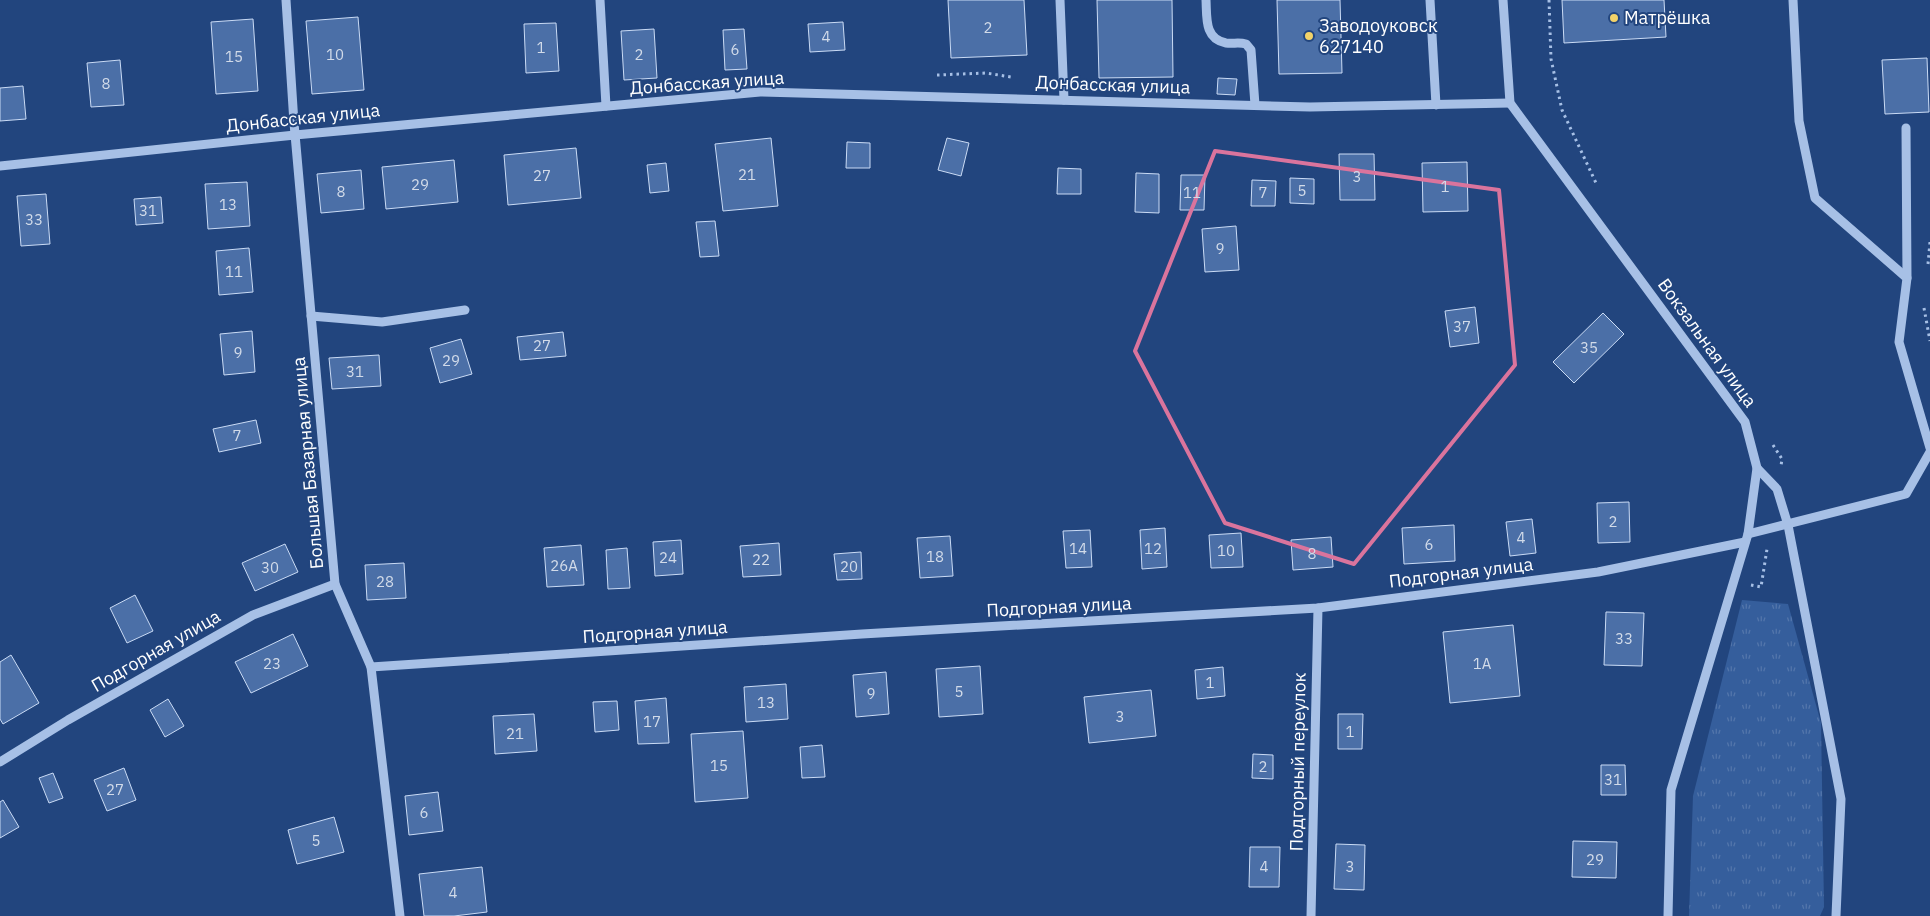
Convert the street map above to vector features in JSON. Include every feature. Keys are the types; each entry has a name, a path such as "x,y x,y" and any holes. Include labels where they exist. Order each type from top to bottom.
{"street":[{"name":"Большая Базарная улица","path":"286,0 295,135 335,584 371,667 400,916"},
{"path":"600,0 606,106"},
{"path":"1060,0 1064,100"},
{"path":"1206,0 1208,31 1215,38 1225,43 1246,44 1251,50 1255,105"},
{"path":"1430,0 1436,105"},
{"path":"1503,0 1510,103"},
{"path":"1793,0 1799,121 1815,198 1906,278"},
{"name":"Донбасская улица","path":"0,166 295,135 760,92 1255,105 1510,103"},
{"name":"Вокзальная улица","path":"1510,103 1745,422 1757,468 1747,538 1671,790 1668,916"},
{"path":"1906,128 1906,278 1899,342 1930,448"},
{"path":"311,316 382,322 466,310"},
{"name":"Подгорная улица","path":"371,667 862,634 1318,608 1598,572 1747,538 1770,528 1788,526 1906,494 1930,452"},
{"path":"1757,468 1777,489 1788,526 1841,799 1836,916"},
{"name":"Подгорная улица","path":"0,762 68,720 253,615 335,584"},
{"name":"Подгорный переулок","path":"1311,916 1318,608"}],"path":[{"path":"1549,0 1551,59 1562,110 1598,188"},
{"path":"1772,444 1782,459 1777,489"},
{"path":"1733,580 1760,587 1770,528"}],"highlighted area":[{"path":"1215,151 1499,190 1515,365 1354,564 1225,523 1135,351"}],"green space":[{"path":"1742,600 1788,604 1821,723 1824,907 1820,916 1689,916 1693,796"}],"building":[{"path":"948,0 1024,0 1027,55 951,58"},
{"path":"1097,0 1172,0 1173,77 1099,78"},
{"name":"Заводоуковск 627140","path":"1277,0 1340,0 1342,73 1279,74"},
{"name":"Матрёшка","path":"1562,0 1664,0 1666,37 1564,43"},
{"path":"358,17 364,90 312,94 306,21"},
{"path":"253,19 258,91 216,94 211,22"},
{"path":"843,22 845,50 810,52 808,24"},
{"path":"556,23 559,71 526,73 524,24"},
{"path":"654,29 657,78 624,80 621,31"},
{"path":"744,29 747,69 725,70 723,30"},
{"path":"1927,58 1929,112 1885,114 1882,60"},
{"path":"120,60 124,105 91,107 87,63"},
{"path":"1218,78 1237,79 1235,95 1217,94"},
{"path":"23,86 26,119 0,121 0,88"},
{"path":"771,138 778,206 723,211 715,144"},
{"path":"947,138 969,143 961,176 938,170"},
{"path":"847,142 870,143 870,168 846,168"},
{"path":"576,148 581,198 508,205 504,155"},
{"path":"1339,154 1374,154 1375,200 1340,200"},
{"path":"454,160 458,202 386,209 382,167"},
{"path":"1467,162 1468,211 1423,212 1422,163"},
{"path":"666,163 669,191 650,193 647,165"},
{"path":"1058,168 1081,169 1081,194 1057,194"},
{"path":"361,170 364,209 321,213 317,174"},
{"path":"1136,173 1159,174 1159,213 1135,212"},
{"path":"1181,175 1205,175 1204,210 1180,210"},
{"path":"1290,178 1314,179 1314,204 1290,203"},
{"path":"1252,180 1276,181 1275,206 1251,206"},
{"path":"247,182 250,226 208,229 205,184"},
{"path":"46,194 50,244 21,246 17,196"},
{"path":"161,197 163,223 136,225 134,199"},
{"path":"715,221 719,256 700,257 696,222"},
{"path":"1236,226 1239,270 1205,272 1202,229"},
{"path":"249,248 253,292 219,295 216,251"},
{"path":"1475,307 1479,343 1450,347 1445,311"},
{"path":"1603,313 1624,334 1574,383 1553,362"},
{"path":"252,331 255,372 224,375 220,334"},
{"path":"563,332 566,356 520,360 517,337"},
{"path":"461,339 472,374 440,383 430,348"},
{"path":"379,355 381,386 332,389 329,358"},
{"path":"256,420 261,443 219,452 213,429"},
{"path":"1629,502 1630,542 1598,543 1597,503"},
{"path":"1532,519 1536,553 1510,556 1506,522"},
{"path":"1454,525 1455,561 1404,564 1402,528"},
{"path":"1165,528 1167,567 1142,569 1140,530"},
{"path":"1090,530 1092,567 1066,568 1063,531"},
{"path":"1241,533 1243,567 1211,568 1209,535"},
{"path":"950,536 953,576 920,578 917,538"},
{"path":"1331,537 1333,567 1293,570 1291,540"},
{"path":"681,540 683,574 655,576 653,542"},
{"path":"779,543 781,575 743,577 740,546"},
{"path":"285,544 298,572 255,591 242,563"},
{"path":"581,545 584,585 547,587 544,548"},
{"path":"627,548 630,588 608,589 606,550"},
{"path":"861,552 862,579 837,580 834,554"},
{"path":"404,563 406,598 367,600 365,565"},
{"path":"135,595 153,631 127,643 110,608"},
{"path":"1606,612 1644,613 1642,666 1604,665"},
{"path":"1513,625 1520,696 1450,703 1443,632"},
{"path":"293,634 308,666 251,693 235,662"},
{"path":"11,655 39,703 3,724 0,719 0,662"},
{"path":"980,666 983,714 939,717 936,669"},
{"path":"1223,667 1225,696 1197,699 1195,670"},
{"path":"886,672 889,714 856,717 853,675"},
{"path":"786,684 788,719 746,722 744,687"},
{"path":"1151,690 1156,736 1089,743 1084,697"},
{"path":"666,698 669,743 638,744 635,701"},
{"path":"168,699 184,726 165,737 150,710"},
{"path":"617,701 619,730 595,732 593,702"},
{"path":"534,714 537,751 495,754 493,716"},
{"path":"1338,714 1363,714 1362,749 1338,749"},
{"path":"743,731 748,798 695,802 691,734"},
{"path":"822,745 825,777 802,778 800,747"},
{"path":"1253,754 1273,755 1273,779 1252,778"},
{"path":"1601,765 1625,765 1626,795 1601,795"},
{"path":"124,768 136,800 107,811 94,780"},
{"path":"53,773 63,798 49,803 39,778"},
{"path":"438,792 443,831 409,835 405,796"},
{"path":"3,800 19,827 0,838 0,802"},
{"path":"334,817 344,852 297,864 288,830"},
{"path":"1573,841 1617,842 1616,878 1572,877"},
{"path":"1336,844 1365,845 1364,890 1334,889"},
{"path":"1250,847 1280,847 1279,887 1249,887"},
{"path":"482,867 487,912 454,916 424,916 419,874"}],"place":[{"name":"Матрёшка","path":"1614,18"},
{"name":"Заводоуковск 627140","path":"1309,36"}]}
